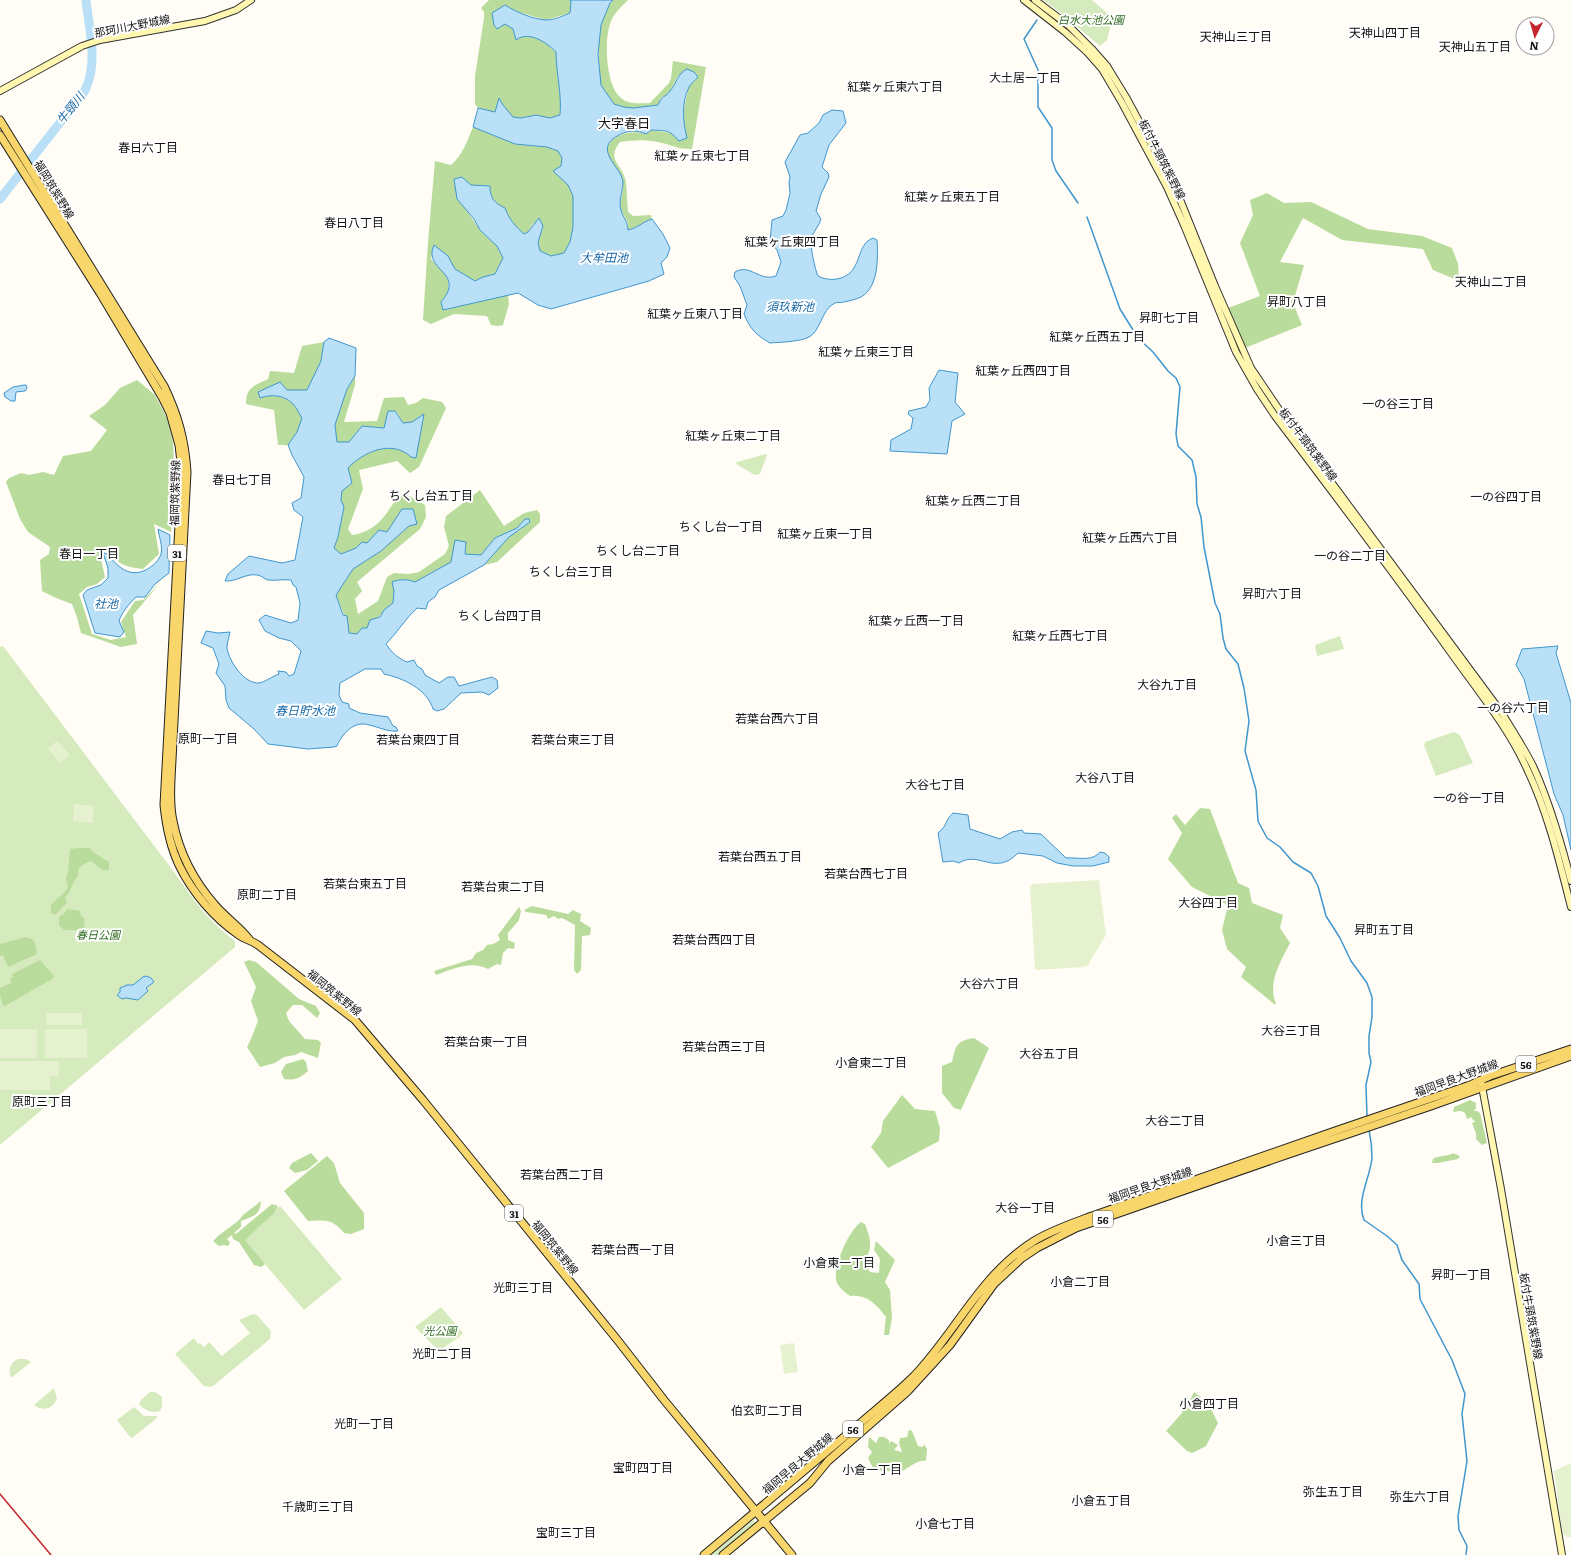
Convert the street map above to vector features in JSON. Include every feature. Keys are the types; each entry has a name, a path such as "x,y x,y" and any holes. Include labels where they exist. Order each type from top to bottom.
{"main road":[{"name":"那珂川大野城線","path":"0,91 82,46 100,40 205,21 236,10 251,0"},
{"name":"板付牛頸筑紫野線","path":"1024,0 1065,32 1087,52 1102,70 1122,103 1163,180 1184,225 1236,352 1257,389 1275,416 1423,613 1497,716 1516,747 1527,769 1547,819 1571,907"},
{"name":"板付牛頸筑紫野線","path":"1035,0 1068,25 1092,49 1106,66 1129,103 1177,192 1218,293 1251,368 1299,438 1502,713 1522,747 1541,786 1555,825 1571,881"},
{"name":"福岡筑紫野線","path":"0,120 29,175 162,397 170,413 176,432 181,462 181,481 164,792 167,827 179,865 199,896 221,921 240,936 249,939 355,1020 423,1100 619,1342 707,1454 792,1555"},
{"name":"福岡筑紫野線","path":"0,135 19,157"},
{"name":"福岡早良大野城線","path":"723,1555 810,1483 828,1461 908,1391 950,1345 994,1284 1022,1258 1037,1248 1076,1228 1482,1084 1490,1076 1571,1049"},
{"name":"福岡早良大野城線","path":"704,1555 889,1399 914,1376 944,1341 969,1304 991,1278 1018,1252 1034,1241 1062,1227 1092,1216 1482,1084 1571,1056"},
{"name":"板付牛頸筑紫野線","path":"1482,1084 1562,1555"}],"green space":[{"path":"489,0 570,0 570,13 546,20 514,11 505,5 505,24 513,29 520,37 536,38 548,45 556,53 560,115 550,118 536,115 521,118 513,117 502,105 499,98 495,112 478,108 475,104 475,76 484,18 484,12 481,8"},
{"path":"613,0 628,0 611,20 607,41 609,74 616,92 621,98 631,103 650,103 669,83 673,61 706,67 692,149 679,148 657,142 641,140 620,142 616,148 614,154 615,159 625,177 628,212 633,216 651,215 652,219 628,230 627,222 620,207 623,182 621,176 609,158 607,151 609,145 618,136 625,133 639,132 646,134 651,130 672,133 683,120 689,86 696,80 678,76 669,93 661,98 658,105 629,109 618,106 611,101 604,92 600,83 599,48 602,21 608,6"},
{"name":"白水大池公園","path":"1043,0 1092,0 1108,14 1111,23 1107,40 1100,46 1060,12"},
{"path":"473,127 515,144 547,147 558,151 562,158 561,166 554,171 568,185 573,196 573,226 570,242 565,253 551,256 540,251 538,242 543,226 533,224 528,232 524,234 508,216 505,208 493,200 490,186 471,185 462,177 467,211 480,230 497,246 503,258 495,274 475,281 455,269 448,257 434,245 431,259 445,274 449,284 446,295 441,302 443,310 508,295 509,304 503,325 491,325 487,316 454,314 431,324 423,320 435,161 451,165 462,152"},
{"path":"1267,193 1284,203 1311,202 1368,229 1422,236 1452,248 1458,264 1459,281 1433,270 1423,249 1342,240 1303,218 1280,262 1304,265 1293,303 1302,325 1245,348 1228,308 1260,296 1240,243 1253,215 1250,200"},
{"path":"324,342 322,361 307,390 287,390 280,382 260,398 273,396 286,399 290,401 302,418 297,432 288,445 278,445 274,410 246,404 247,394 249,390 268,379 270,371 294,373 302,346"},
{"path":"355,376 355,385 344,422 377,421 384,398 404,397 408,405 416,403 423,398 442,402 446,408 419,467 410,473 397,461 359,470 363,489 348,529 352,535 368,530 380,522 398,496 409,496 425,505 426,517 420,529 357,582 362,591 355,599 358,614 378,601 387,577 394,573 409,574 419,572 445,554 449,546 444,527 446,516 480,490 504,526 524,513 537,510 540,514 540,522 497,562 484,565 509,537 521,529 525,519 517,528 495,538 481,555 465,554 415,582 410,580 397,580 393,603 367,628 362,628 357,634 348,633 348,624 336,595 353,569 381,551 409,526 393,524 387,532 379,530 367,543 362,542 356,548 341,554 333,548 338,537 344,507 341,500 342,491 352,483 348,468 362,457 387,448 403,452 411,457 424,415 412,422 403,423 396,411 385,428 362,426 349,442 337,442 335,425 347,389"},
{"path":"137,380 155,395 167,418 173,442 175,488 171,532 154,524 159,554 143,569 122,564 105,548 100,555 105,577 97,584 87,587 79,594 92,634 111,640 126,637 121,622 135,601 143,600 159,584 133,615 137,644 121,647 81,633 72,604 42,591 40,560 49,554 50,547 28,532 20,519 6,482 9,478 21,473 29,475 43,472 54,475 63,456 91,451 107,430 89,416 105,405 120,388"},
{"path":"766,454 767,455 760,474 755,475 736,464 737,462"},
{"path":"1340,636 1344,649 1317,656 1315,645"},
{"name":"春日公園","path":"3,646 194,900 217,926 235,941 235,947 0,1145 0,647"},
{"path":"1454,732 1460,735 1473,763 1436,776 1424,745 1425,742"},
{"path":"57,741 70,755 60,763 48,749"},
{"path":"74,804 94,806 93,823 73,821"},
{"path":"1200,808 1210,809 1238,883 1249,888 1252,903 1283,915 1280,928 1290,943 1279,965 1274,980 1273,988 1276,1004 1274,1004 1241,977 1246,967 1227,949 1222,930 1228,905 1192,887 1168,859 1182,833 1172,818 1176,814 1185,825"},
{"path":"90,848 96,854 109,862 109,870 103,870 91,861 81,866 78,870 78,876 65,898 67,903 55,915 51,913 51,905 68,887 66,879 70,849"},
{"path":"1099,880 1106,935 1088,965 1084,967 1035,969 1030,886 1033,884"},
{"path":"532,906 568,914 573,910 581,914 580,921 591,928 590,935 582,936 581,970 577,974 574,970 575,925 562,918 558,919 554,916 548,919 546,915 526,912 524,910"},
{"path":"519,907 521,911 519,920 508,933 508,940 515,943 514,949 508,948 503,953 501,965 497,964 488,969 475,965 462,966 436,975 434,971 472,959 476,953 483,950 487,945 493,944 500,940 498,935"},
{"path":"67,909 80,911 81,917 84,917 85,930 64,930 59,925 59,917 64,914"},
{"path":"26,937 32,939 35,943 37,954 8,967 3,955 0,956 0,944"},
{"path":"40,960 54,976 52,979 5,1006 3,1005 0,996 0,988 11,983 10,979 13,977 12,974"},
{"path":"249,960 256,962 299,999 316,1006 320,1013 317,1018 302,1005 293,1005 286,1013 289,1021 305,1039 318,1040 321,1043 318,1058 301,1052 284,1057 275,1063 260,1067 247,1047 258,1021 251,1001 256,987 244,962"},
{"path":"46,1013 82,1013 82,1025 47,1025"},
{"path":"0,1029 37,1029 37,1058 0,1058"},
{"path":"45,1029 87,1029 87,1058 45,1058"},
{"path":"974,1038 989,1048 961,1110 954,1108 942,1093 942,1066 952,1062 956,1048 960,1042"},
{"path":"303,1059 306,1062 308,1071 291,1080 284,1079 281,1072 286,1064"},
{"path":"0,1061 59,1061 59,1076 50,1076 50,1090 0,1090"},
{"path":"902,1095 915,1109 935,1111 940,1128 939,1141 888,1168 871,1147 881,1133 883,1121"},
{"path":"1470,1100 1476,1103 1476,1108 1474,1111 1480,1113 1487,1143 1482,1145 1476,1139 1476,1133 1472,1123 1475,1122 1471,1117 1467,1119 1465,1113 1461,1111 1453,1112 1454,1107"},
{"path":"311,1153 318,1161 307,1170 295,1173 289,1168 292,1163"},
{"path":"1453,1153 1460,1156 1458,1159 1432,1163 1433,1159 1435,1158"},
{"path":"327,1156 334,1163 340,1183 364,1213 364,1229 351,1234 344,1233 336,1225 328,1221 308,1221 284,1191"},
{"path":"261,1201 257,1213 241,1221 241,1227 233,1234 237,1233 272,1204 278,1206 274,1213 245,1240 265,1264 261,1267 254,1265 239,1242 233,1239 232,1235 227,1239 230,1243 228,1246 219,1246 213,1241"},
{"path":"280,1206 342,1279 304,1310 242,1237"},
{"path":"861,1222 865,1224 870,1239 869,1252 864,1262 870,1272 879,1273 880,1259 874,1250 876,1241 895,1260 885,1282 890,1290 892,1318 889,1335 884,1335 886,1317 879,1308 871,1301 862,1297 850,1296 841,1289 837,1283 837,1269 842,1250 851,1233"},
{"name":"光公園","path":"441,1307 463,1333 439,1351 415,1327"},
{"path":"253,1314 257,1315 271,1331 270,1339 213,1386 204,1386 175,1354 194,1338 198,1344 200,1343 204,1347 209,1342 222,1356 250,1333 239,1320"},
{"path":"794,1343 798,1372 784,1374 780,1345"},
{"path":"18,1359 26,1359 31,1362 11,1378 10,1367"},
{"path":"54,1388 57,1398 53,1405 44,1409 34,1405"},
{"path":"150,1392 155,1392 162,1397 162,1406 160,1411 148,1411 139,1404 141,1400"},
{"path":"1194,1392 1201,1397 1200,1405 1211,1409 1218,1423 1206,1446 1192,1453 1187,1451 1166,1431 1182,1413 1185,1400 1190,1400"},
{"path":"134,1407 144,1416 157,1416 157,1418 132,1438 117,1420"},
{"path":"909,1430 912,1431 918,1446 923,1447 924,1444 927,1449 926,1461 915,1463 897,1473 889,1471 875,1472 868,1458 872,1452 868,1447 869,1437 876,1443 879,1437 884,1437 889,1440 889,1444 891,1441 898,1445 894,1450 902,1452 899,1443 900,1438 907,1437"},
{"path":"1571,1463 1571,1537 1567,1537 1562,1533 1554,1471"},
{"path":"753,1520 756,1523 718,1555 711,1555"}],"water":[{"name":"大牟田池","path":"570,0 613,0 610,3 601,25 598,54 601,85 614,104 633,108 658,105 684,71 687,69 694,72 698,77 691,84 686,93 684,106 684,126 687,138 679,141 673,134 664,131 651,130 646,134 636,131 629,131 622,133 611,140 608,146 610,158 623,182 620,207 627,223 628,230 652,219 663,234 670,248 667,257 661,263 664,274 649,281 551,309 538,305 518,293 443,310 441,302 448,292 449,284 447,278 434,261 432,254 434,245 448,256 455,269 475,281 495,274 503,258 497,246 480,230 474,219 457,199 454,179 462,177 471,185 490,186 493,200 505,208 508,216 524,234 528,232 539,218 543,226 538,242 540,251 551,256 564,253 570,242 573,227 573,196 568,185 553,171 561,166 562,158 558,151 547,147 515,144 473,127 478,108 495,112 499,98 513,117 521,118 536,115 550,118 560,115 556,52 548,45 532,37 526,36 516,40 513,29 505,24 497,29 494,25 492,13 505,5 530,17 546,20 558,18 570,13"},
{"name":"須玖新池","path":"832,110 843,111 846,123 829,145 822,167 828,173 829,177 821,194 816,211 821,219 811,239 816,269 818,276 825,279 837,279 846,276 855,266 863,247 873,238 877,240 877,263 874,279 867,292 861,297 846,302 836,303 830,306 812,335 807,338 789,342 770,343 751,328 746,319 744,314 747,305 740,286 734,277 735,272 745,270 765,277 776,276 781,262 777,250 770,242 772,220 783,216 790,193 790,177 785,162 800,135 808,133 819,123 823,115"},
{"name":"春日貯水池","path":"329,338 356,348 355,376 347,389 335,425 337,442 349,442 362,426 384,428 388,411 395,411 403,423 412,422 424,414 416,458 395,449 387,448 362,457 348,468 352,483 342,491 341,500 344,507 338,537 334,548 341,554 356,548 362,542 367,543 379,530 387,532 402,509 413,509 417,524 409,526 381,551 353,569 336,595 343,615 347,616 349,633 357,634 362,628 367,628 370,620 380,617 384,610 393,603 394,591 392,582 398,580 409,580 415,582 451,562 455,540 466,542 465,554 481,555 495,538 517,528 525,519 529,519 530,522 509,537 484,565 439,590 435,597 428,602 426,609 417,608 386,644 401,659 407,662 414,660 425,675 439,683 448,677 454,677 459,686 492,677 497,680 498,688 489,695 482,692 461,693 444,709 437,711 433,709 430,702 420,690 399,678 384,674 381,669 365,669 340,683 339,695 342,702 349,704 349,708 360,713 388,717 398,731 358,724 345,733 337,746 308,749 268,744 254,729 229,708 226,700 225,686 216,673 219,664 213,648 201,643 206,631 218,633 230,632 227,648 228,653 238,671 248,680 253,682 259,683 264,681 279,674 278,671 286,672 289,676 294,674 301,651 291,641 279,638 265,631 259,620 265,615 291,623 298,620 300,603 296,587 293,585 291,580 268,580 260,576 253,575 225,581 228,574 249,556 282,563 295,560 303,517 294,510 292,503 301,498 304,477 288,445 297,432 302,418 290,401 278,396 260,398 258,392 280,382 287,390 307,390 321,361 324,342"},
{"path":"939,370 958,373 955,402 965,414 952,421 947,454 890,451 891,440 911,429 913,418 908,414 909,411 926,407 930,400 929,388"},
{"path":"26,385 27,388 25,391 16,392 15,401 11,401 5,397 4,393 13,387"},
{"name":"社池","path":"158,529 170,535 169,573 155,584 145,597 136,597 126,608 119,621 124,632 120,637 95,633 83,595 87,590 101,585 108,578 108,568 103,553 108,554 122,569 133,573 145,570 155,564 161,554"},
{"path":"1558,646 1556,653 1571,703 1571,850 1563,815 1554,794 1524,679 1516,665 1522,649"},
{"path":"953,813 968,815 970,829 1000,839 1012,832 1022,830 1024,833 1041,834 1066,858 1089,858 1100,852 1105,853 1109,857 1109,862 1093,866 1073,866 1057,863 1043,856 1018,853 1010,860 1002,863 973,859 959,863 953,861 943,862 938,833"},
{"path":"146,976 151,978 154,982 146,988 148,991 138,1000 126,998 122,999 117,995 120,992 120,988 127,985 133,985"}],"waterway":[{"name":"牛頸川","path":"0,199 86,88 90,78 92,56 92,44 86,0"},
{"path":"1037,20 1024,39 1038,70 1038,107 1052,128 1052,160 1056,171 1078,203"},
{"path":"1087,217 1120,309 1138,338 1153,352 1168,371 1176,378 1180,387 1176,434 1178,446 1192,460 1196,477 1197,504 1201,517 1204,547 1215,603 1220,614 1226,649 1238,664 1244,688 1249,721 1245,751 1256,790 1258,821 1267,838 1280,847 1293,862 1311,873 1318,886 1326,916 1340,938 1351,961 1367,983 1372,997 1372,1017 1369,1036 1369,1053 1371,1062 1366,1085 1367,1117"},
{"path":"1369,1130 1372,1158 1362,1197 1362,1212 1364,1220 1397,1245 1402,1260 1419,1284 1420,1299 1452,1360 1465,1394 1462,1414 1467,1461 1458,1516 1459,1530 1467,1546 1466,1555"}],"railway":[{"path":"0,1494 51,1555"}],"district":[{"name":"天神山四丁目","path":"1385,32"},
{"name":"天神山三丁目","path":"1236,36"},
{"name":"天神山五丁目","path":"1475,46"},
{"name":"大土居一丁目","path":"1025,77"},
{"name":"紅葉ヶ丘東六丁目","path":"895,86"},
{"name":"大字春日","path":"624,122"},
{"name":"春日六丁目","path":"148,147"},
{"name":"紅葉ヶ丘東七丁目","path":"702,155"},
{"name":"紅葉ヶ丘東五丁目","path":"952,196"},
{"name":"春日八丁目","path":"354,222"},
{"name":"紅葉ヶ丘東四丁目","path":"792,241"},
{"name":"天神山二丁目","path":"1491,281"},
{"name":"昇町八丁目","path":"1297,301"},
{"name":"紅葉ヶ丘東八丁目","path":"695,313"},
{"name":"昇町七丁目","path":"1169,317"},
{"name":"紅葉ヶ丘西五丁目","path":"1097,336"},
{"name":"紅葉ヶ丘東三丁目","path":"866,351"},
{"name":"紅葉ヶ丘西四丁目","path":"1023,370"},
{"name":"一の谷三丁目","path":"1398,403"},
{"name":"紅葉ヶ丘東二丁目","path":"733,435"},
{"name":"春日七丁目","path":"242,479"},
{"name":"ちくし台五丁目","path":"431,495"},
{"name":"一の谷四丁目","path":"1506,496"},
{"name":"紅葉ヶ丘西二丁目","path":"973,500"},
{"name":"ちくし台一丁目","path":"721,526"},
{"name":"紅葉ヶ丘東一丁目","path":"825,533"},
{"name":"紅葉ヶ丘西六丁目","path":"1130,537"},
{"name":"ちくし台二丁目","path":"638,550"},
{"name":"春日一丁目","path":"89,553"},
{"name":"一の谷二丁目","path":"1350,555"},
{"name":"ちくし台三丁目","path":"571,571"},
{"name":"昇町六丁目","path":"1272,593"},
{"name":"ちくし台四丁目","path":"500,615"},
{"name":"紅葉ヶ丘西一丁目","path":"916,620"},
{"name":"紅葉ヶ丘西七丁目","path":"1060,635"},
{"name":"大谷九丁目","path":"1167,684"},
{"name":"一の谷六丁目","path":"1513,707"},
{"name":"若葉台西六丁目","path":"777,718"},
{"name":"原町一丁目","path":"208,738"},
{"name":"若葉台東四丁目","path":"418,739"},
{"name":"若葉台東三丁目","path":"573,739"},
{"name":"大谷八丁目","path":"1105,777"},
{"name":"大谷七丁目","path":"935,784"},
{"name":"一の谷一丁目","path":"1469,797"},
{"name":"若葉台西五丁目","path":"760,856"},
{"name":"若葉台西七丁目","path":"866,873"},
{"name":"若葉台東五丁目","path":"365,883"},
{"name":"若葉台東二丁目","path":"503,886"},
{"name":"原町二丁目","path":"267,894"},
{"name":"大谷四丁目","path":"1208,902"},
{"name":"昇町五丁目","path":"1384,929"},
{"name":"若葉台西四丁目","path":"714,939"},
{"name":"大谷六丁目","path":"989,983"},
{"name":"大谷三丁目","path":"1291,1030"},
{"name":"若葉台東一丁目","path":"486,1041"},
{"name":"若葉台西三丁目","path":"724,1046"},
{"name":"大谷五丁目","path":"1049,1053"},
{"name":"小倉東二丁目","path":"871,1062"},
{"name":"原町三丁目","path":"42,1101"},
{"name":"大谷二丁目","path":"1175,1120"},
{"name":"若葉台西二丁目","path":"562,1174"},
{"name":"大谷一丁目","path":"1025,1207"},
{"name":"小倉三丁目","path":"1296,1240"},
{"name":"若葉台西一丁目","path":"633,1249"},
{"name":"小倉東一丁目","path":"839,1262"},
{"name":"昇町一丁目","path":"1461,1274"},
{"name":"小倉二丁目","path":"1080,1281"},
{"name":"光町三丁目","path":"523,1287"},
{"name":"光町二丁目","path":"442,1353"},
{"name":"小倉四丁目","path":"1209,1403"},
{"name":"伯玄町二丁目","path":"767,1410"},
{"name":"光町一丁目","path":"364,1423"},
{"name":"宝町四丁目","path":"643,1467"},
{"name":"小倉一丁目","path":"872,1469"},
{"name":"弥生五丁目","path":"1333,1491"},
{"name":"弥生六丁目","path":"1420,1496"},
{"name":"小倉五丁目","path":"1101,1500"},
{"name":"千歳町三丁目","path":"318,1506"},
{"name":"小倉七丁目","path":"945,1523"},
{"name":"宝町三丁目","path":"566,1532"}]}
